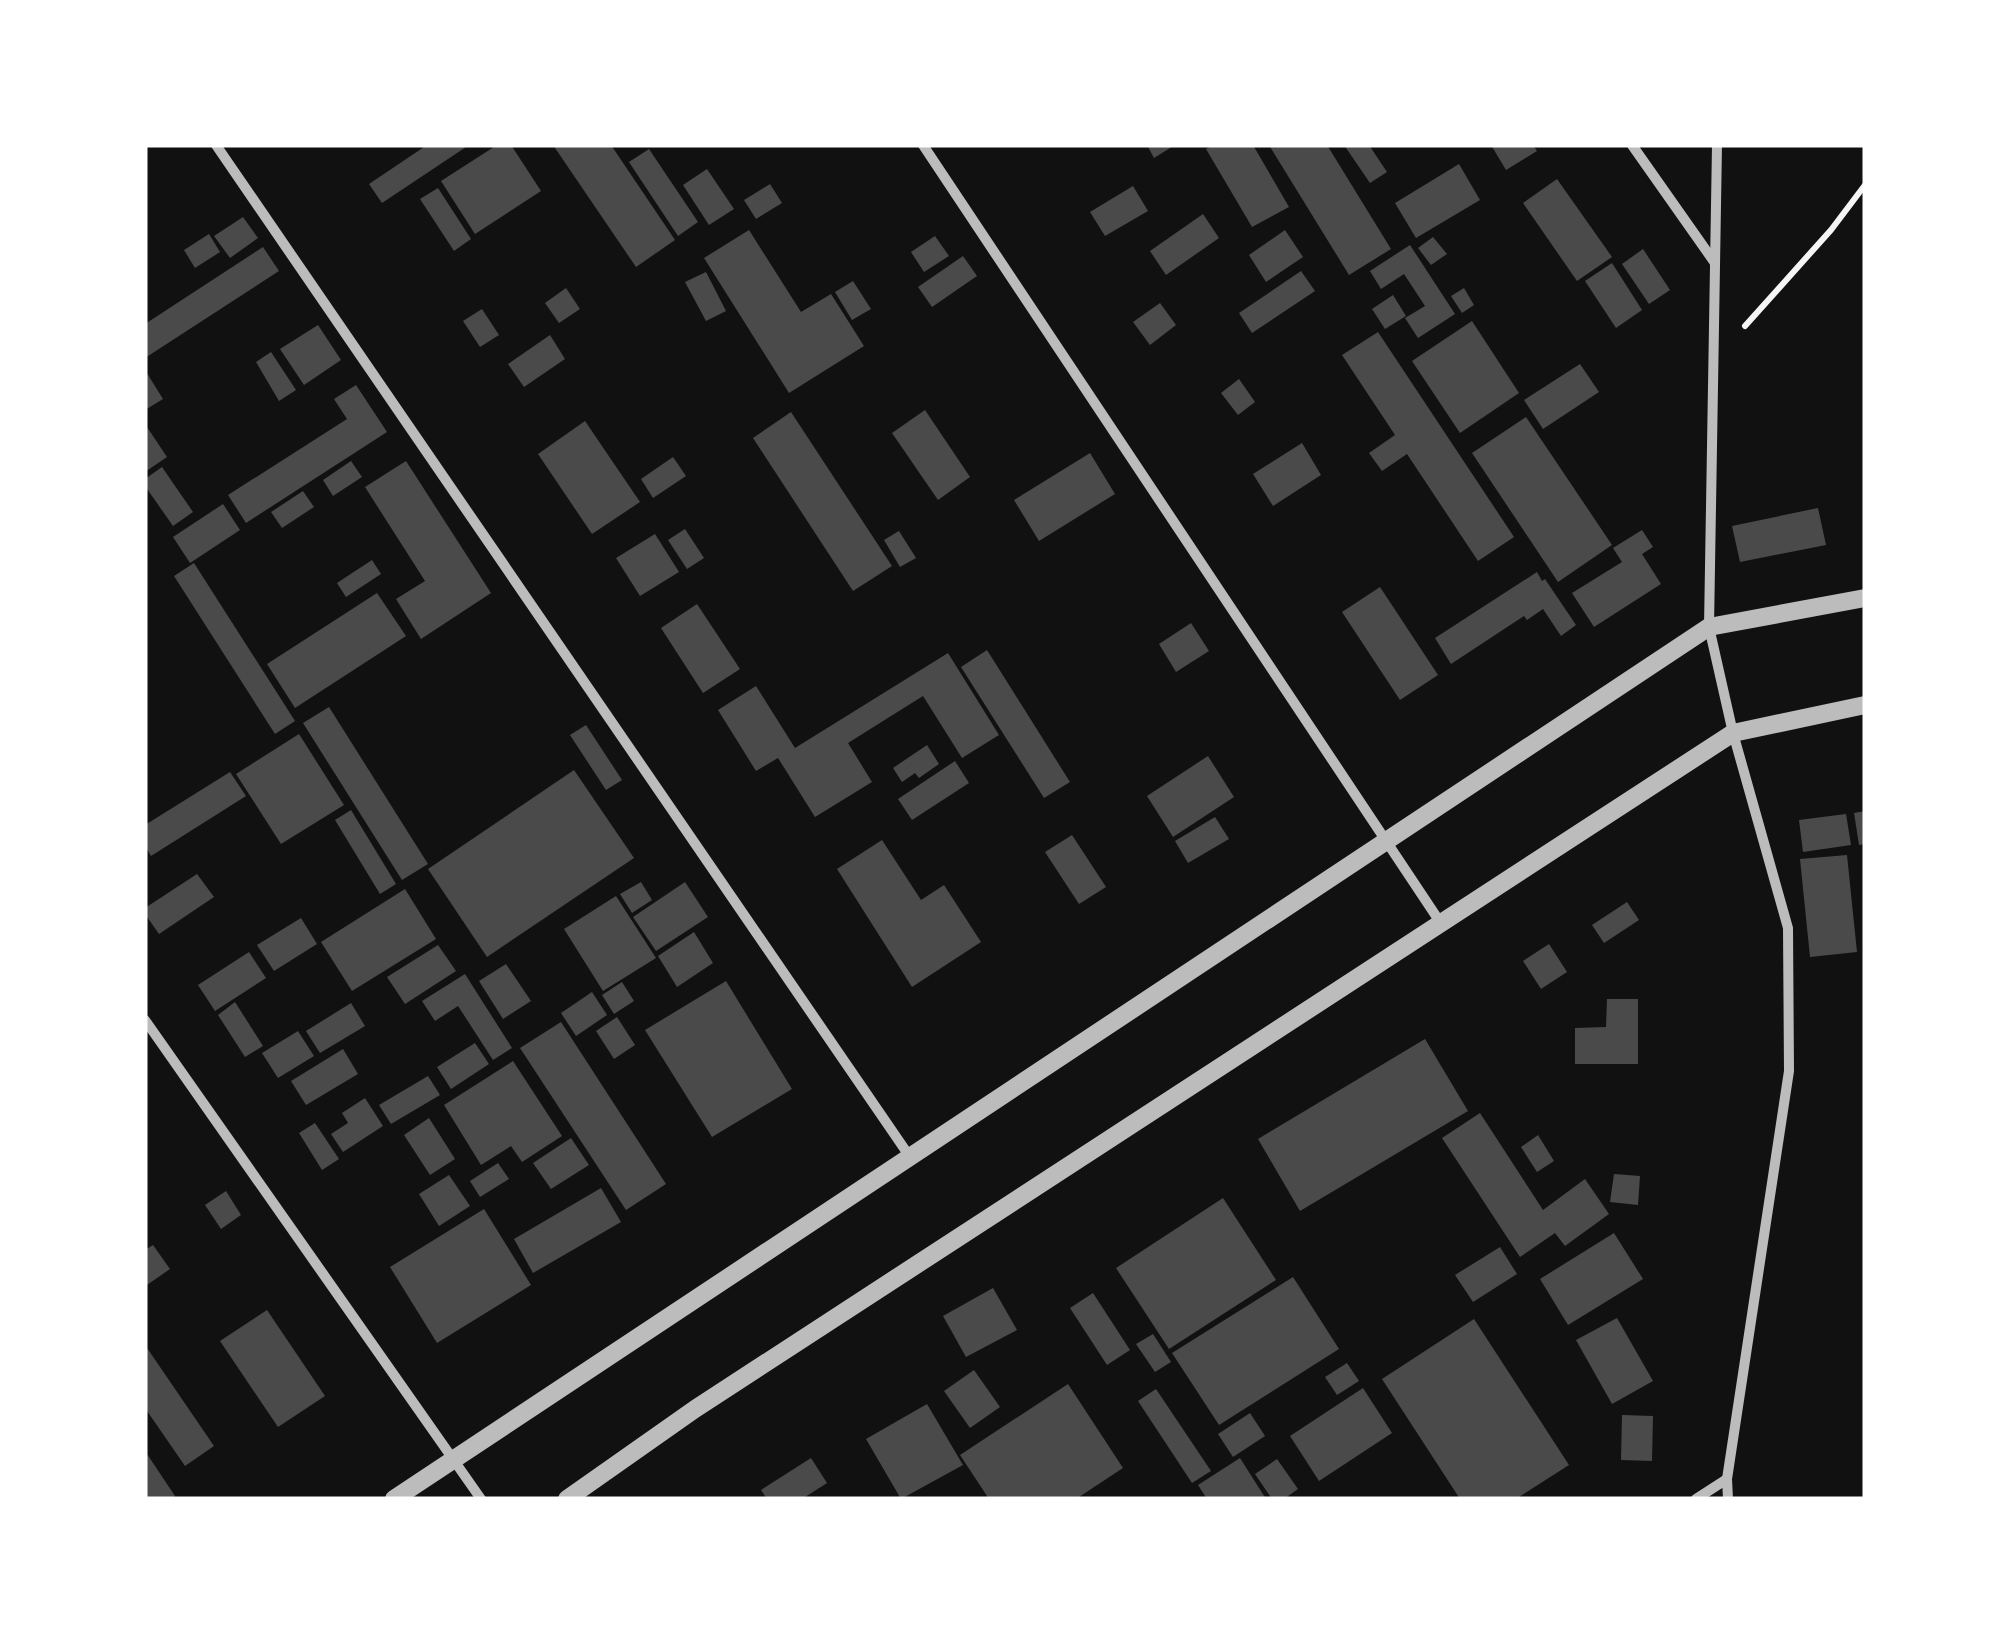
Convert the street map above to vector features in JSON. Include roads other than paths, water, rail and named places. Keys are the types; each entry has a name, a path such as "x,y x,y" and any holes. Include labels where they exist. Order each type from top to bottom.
{"street":[{"path":"216,145 910,1157"},
{"path":"923,145 1440,922"},
{"path":"1632,145 1716,264"},
{"path":"1717,145 1709,627 1733,733 1788,928 1789,1071 1727,1479 1728,1499"},
{"path":"394,1499 1709,627 1865,598"},
{"path":"567,1499 711,1398 1733,733 1865,705"},
{"path":"145,1020 481,1499"},
{"path":"1696,1499 1727,1479"}]}
